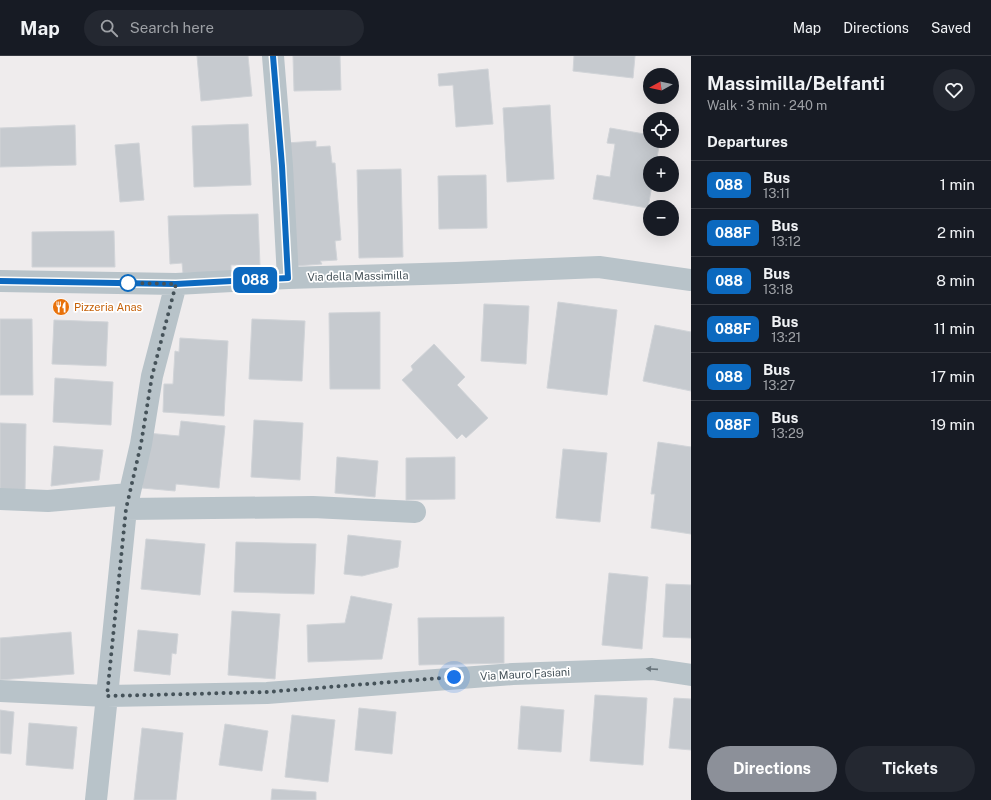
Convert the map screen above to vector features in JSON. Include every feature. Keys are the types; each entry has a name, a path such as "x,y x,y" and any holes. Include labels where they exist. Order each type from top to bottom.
{"street":[{"path":"273,56 282,166 288,278"},
{"name":"Via della Massimilla","path":"0,281 176,284 288,278 599,267 691,280"},
{"path":"96,800 127,501 141,444 152,376 176,284"},
{"path":"0,499 48,501 127,501 415,512"},
{"name":"Via Mauro Fasiani","path":"0,691 107,696 267,692 521,673 652,669 691,675"}],"building":[{"path":"197,56 248,56 252,96 201,101"},
{"path":"293,56 340,56 341,90 294,91"},
{"path":"574,56 635,56 633,78 573,71"},
{"path":"488,69 493,124 456,127 453,85 439,86 438,74"},
{"path":"550,105 554,179 507,182 503,108"},
{"path":"248,124 251,185 194,187 192,126"},
{"path":"75,125 76,165 0,167 0,128"},
{"path":"610,128 643,134 643,148 659,148 657,156 643,156 643,192 651,192 649,200 643,200 643,207 593,199 597,175 610,177 615,144 607,143"},
{"path":"316,141 316,147 330,146 332,163 335,163 341,240 335,241 337,260 320,261 322,264 295,266 286,143"},
{"path":"139,143 144,200 120,202 115,145"},
{"path":"401,169 403,257 359,258 357,170"},
{"path":"486,175 487,228 439,229 438,176"},
{"path":"258,214 260,265 231,265 231,272 183,273 182,263 170,264 168,216"},
{"path":"114,231 115,267 32,267 32,232"},
{"path":"558,302 617,310 607,395 547,388"},
{"path":"484,304 529,306 526,364 481,361"},
{"path":"380,312 380,389 330,389 329,313"},
{"path":"0,319 32,319 33,395 0,395"},
{"path":"252,319 305,321 302,381 249,379"},
{"path":"54,320 108,322 106,366 52,364"},
{"path":"655,325 691,332 691,391 643,381"},
{"path":"180,338 228,341 224,416 163,412 164,384 173,384 175,351 179,352"},
{"path":"434,344 465,377 457,385 488,418 466,438 462,434 457,439 402,380 413,370 411,366"},
{"path":"55,378 113,382 111,425 53,422"},
{"path":"254,420 303,423 300,480 251,477"},
{"path":"181,421 225,426 219,488 176,484 175,491 142,488 147,433 179,436"},
{"path":"0,423 26,424 25,494 0,494"},
{"path":"658,442 691,447 691,534 651,528 655,494 651,494"},
{"path":"54,446 103,450 99,480 51,486"},
{"path":"563,449 607,453 600,522 556,518"},
{"path":"337,457 378,461 375,497 335,493"},
{"path":"455,457 455,499 406,500 406,458"},
{"path":"348,535 401,541 398,567 362,576 344,574"},
{"path":"146,539 205,544 200,595 141,589"},
{"path":"236,542 316,544 314,594 234,592"},
{"path":"609,573 648,577 642,649 602,645"},
{"path":"666,584 691,585 691,638 663,637"},
{"path":"351,596 392,604 382,659 308,662 307,625 345,623"},
{"path":"232,611 280,614 275,679 228,675"},
{"path":"504,617 504,663 419,665 418,618"},
{"path":"138,630 178,634 176,654 172,653 170,675 134,671"},
{"path":"71,632 74,674 0,680 0,638"},
{"path":"595,695 647,698 643,765 590,761"},
{"path":"674,698 691,699 691,750 669,748"},
{"path":"521,706 564,710 561,752 518,749"},
{"path":"359,708 396,712 392,754 355,750"},
{"path":"0,710 14,712 11,754 0,753"},
{"path":"292,715 335,720 328,782 285,777"},
{"path":"29,723 77,727 73,769 26,765"},
{"path":"225,724 268,731 262,771 219,765"},
{"path":"142,728 183,733 176,800 134,800"},
{"path":"272,789 316,792 316,800 271,800"}],"bus line":[{"name":"088","path":"0,281 176,284 288,278 282,166 273,56"}],"place":[{"name":"Pizzeria Anas","path":"61,307"}],"route":[{"path":"128,283 176,284 152,376 141,444 126,509 107,696 267,692 454,677"}]}
